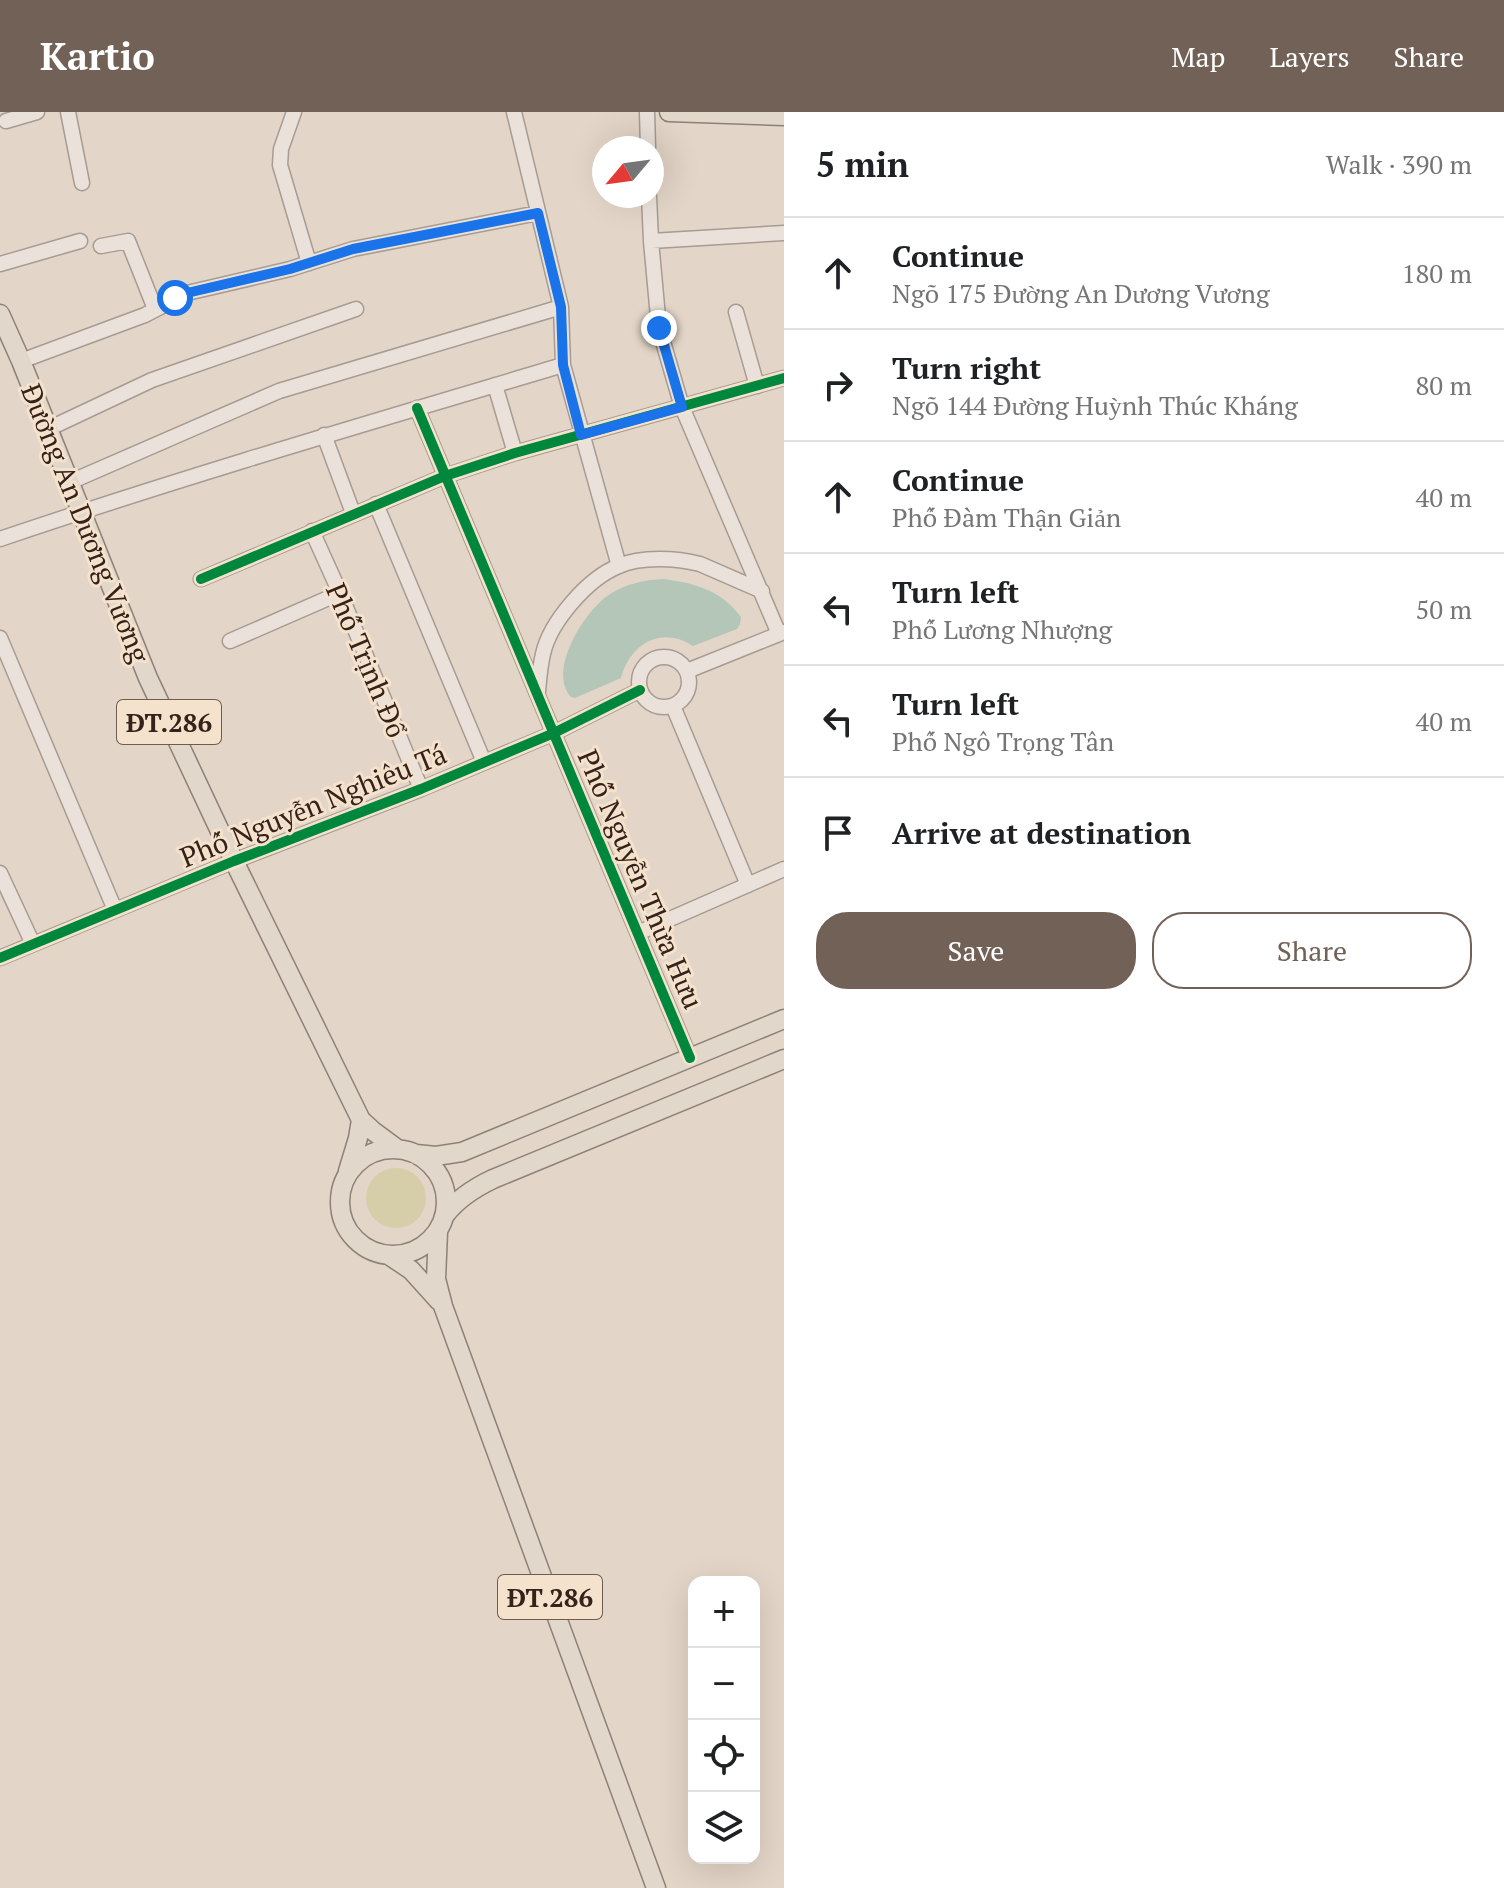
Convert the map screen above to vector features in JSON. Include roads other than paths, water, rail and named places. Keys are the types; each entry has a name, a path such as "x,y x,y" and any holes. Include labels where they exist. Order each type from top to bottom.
{"main road":[{"path":"669,112 784,116"},
{"name":"Đường An Dương Vương","path":"0,314 148,678 234,861 361,1120 396,1148"},
{"path":"416,1154 436,1156 462,1152 784,1019"},
{"path":"390,1256 408,1254 425,1246 454,1205 470,1191 493,1179 784,1059"},
{"name":"ĐT.286","path":"361,1120 341,1190 340,1208 345,1226 356,1241 372,1252 390,1256 411,1270 443,1306"},
{"path":"348,1172 369,1154 396,1148"},
{"name":"ĐT.286","path":"396,1148 416,1154 430,1163 445,1187 447,1201 436,1279 443,1306 656,1888"}],"street":[{"path":"6,121 37,112"},
{"path":"68,112 82,183"},
{"path":"294,112 281,149 280,165 309,263"},
{"path":"514,112 561,307 563,365 619,566"},
{"path":"647,112 648,136"},
{"path":"650,208 659,328 682,407 781,633 687,671"},
{"path":"21,361 145,315 187,293 290,269 353,249 538,213"},
{"path":"651,241 784,233"},
{"path":"0,264 80,241"},
{"path":"101,246 128,241 155,309"},
{"path":"70,482 279,391 561,307"},
{"path":"48,429 152,380 356,309"},
{"path":"736,312 757,386"},
{"path":"0,539 324,435 563,365"},
{"path":"201,579 445,476 515,453 784,378"},
{"path":"495,385 515,453"},
{"name":"Phố Nguyễn Thừa Hưu","path":"417,408 690,1058"},
{"path":"324,435 353,513"},
{"path":"376,504 484,762"},
{"name":"Phố Trịnh Đổ","path":"312,531 421,789"},
{"path":"538,694 543,653 556,622 589,586 619,566 664,559 690,561 762,591"},
{"path":"230,641 340,593"},
{"path":"0,638 115,910"},
{"path":"654,658 677,660 687,671 687,691 673,706 653,705 640,690 642,668 654,658"},
{"name":"Phố Nguyễn Nghiêu Tá","path":"0,958 234,861 421,789 554,733 640,690"},
{"path":"673,706 748,885"},
{"path":"638,933 784,869"},
{"path":"0,873 33,944"}]}
